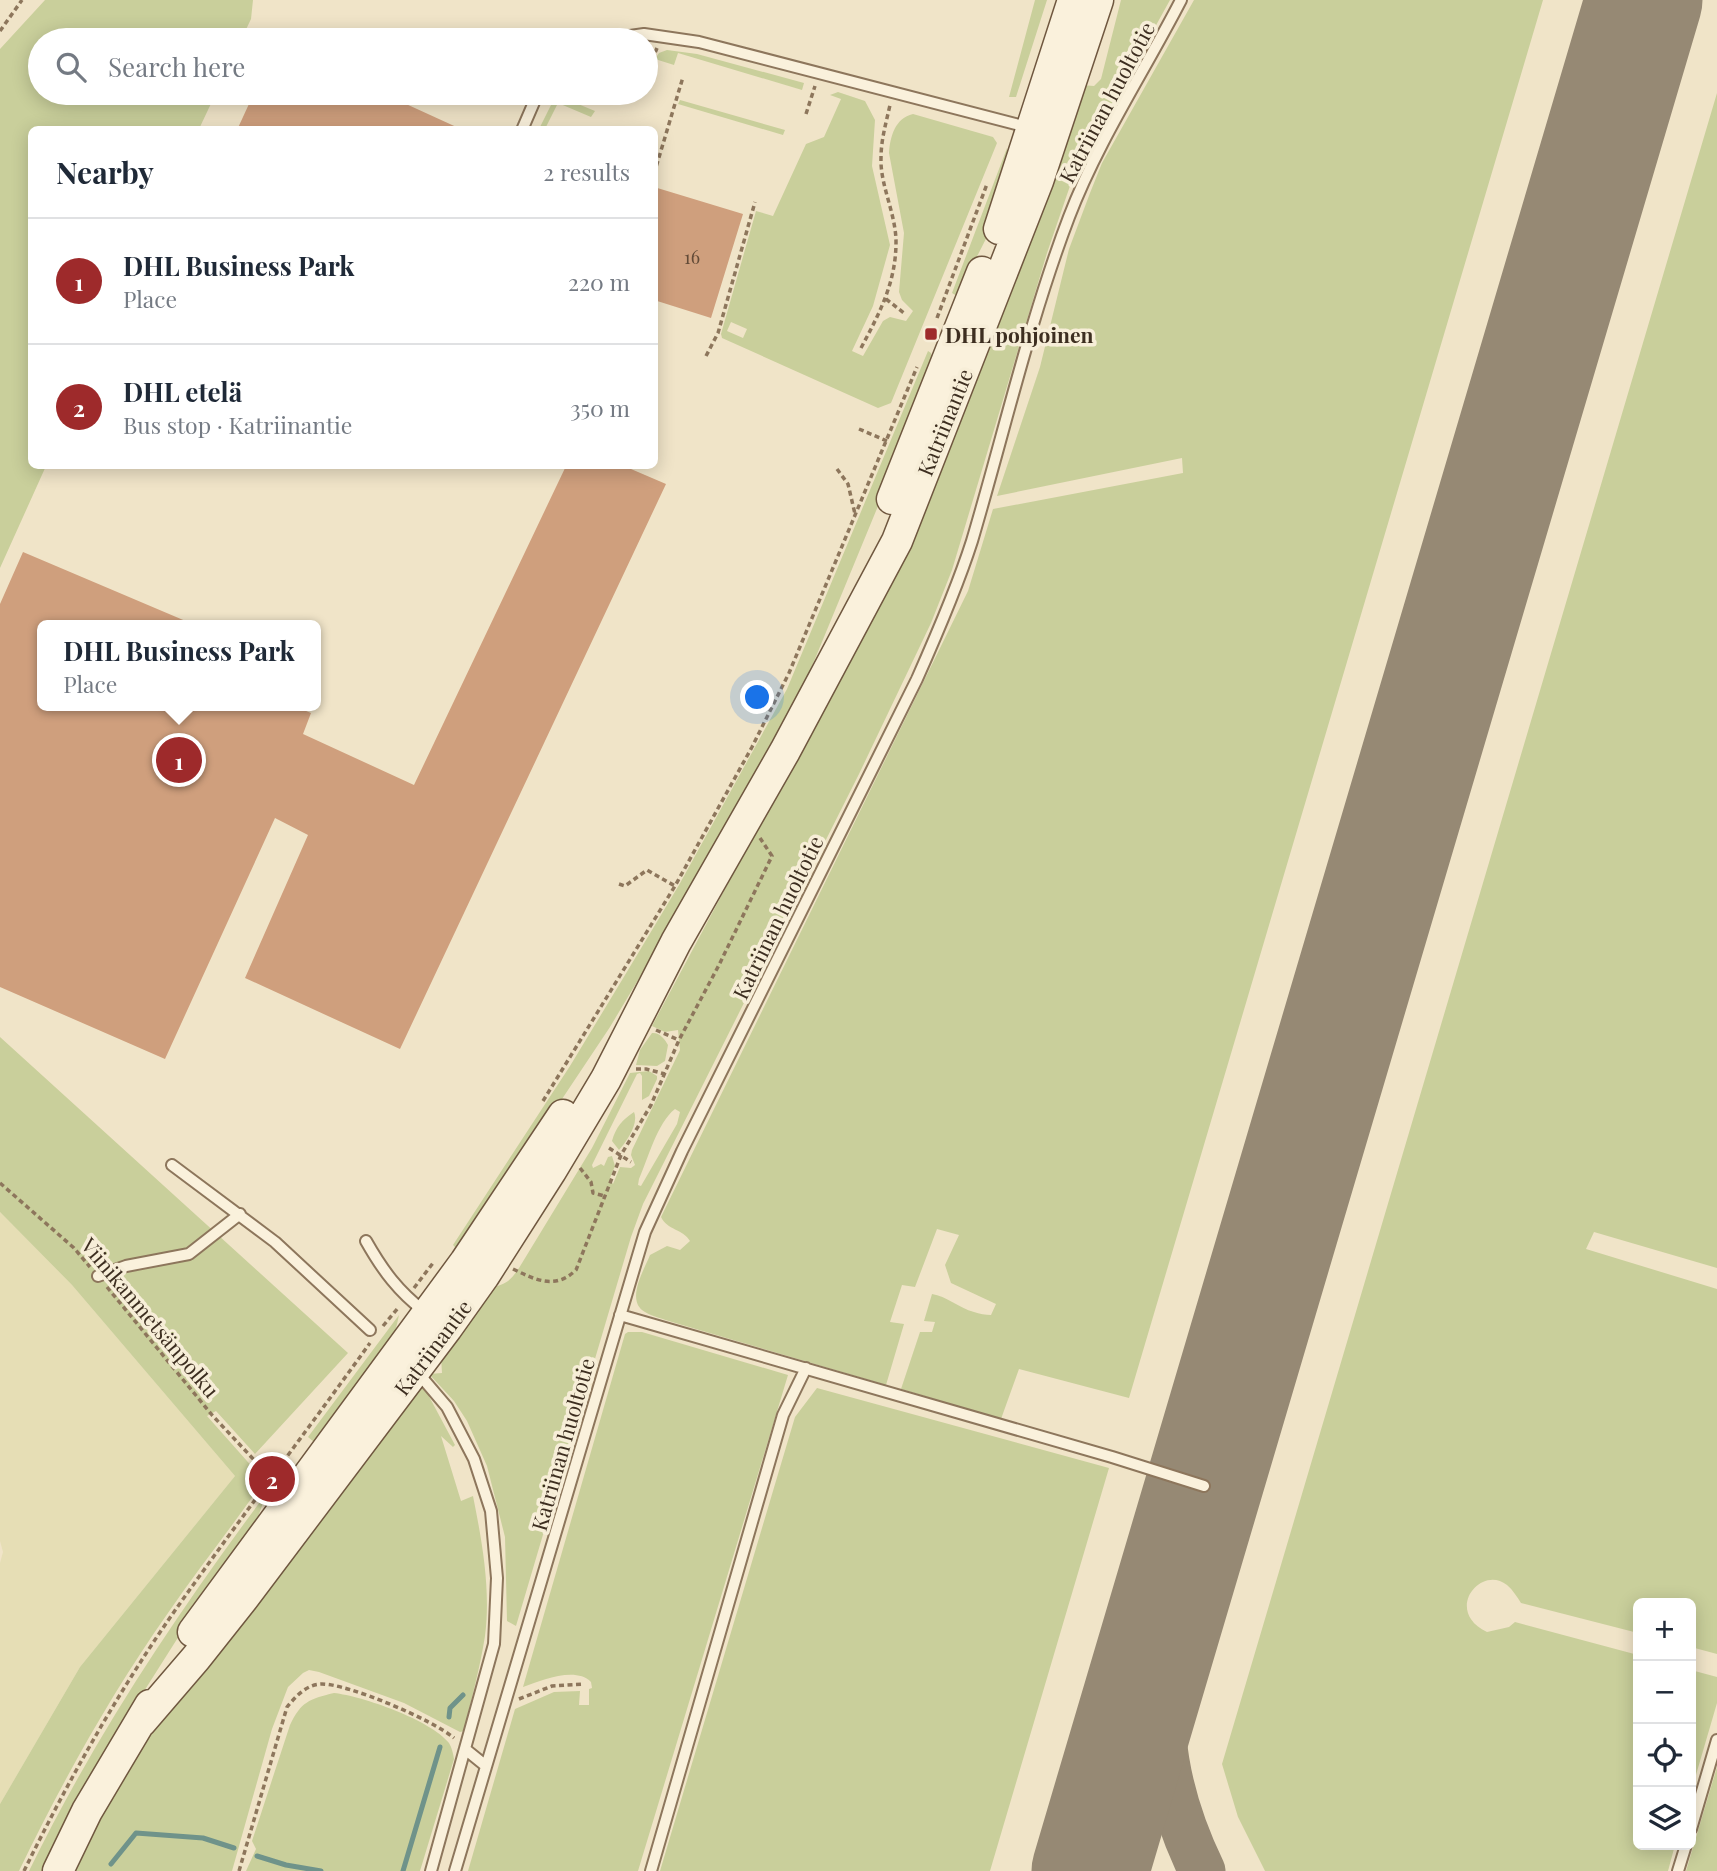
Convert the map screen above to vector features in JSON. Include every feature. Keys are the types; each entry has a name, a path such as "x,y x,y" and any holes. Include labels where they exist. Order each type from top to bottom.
{"main road":[{"name":"Katriinantie","path":"1042,132 1073,0"},
{"name":"Katriinantie","path":"58,1871 87,1811 141,1722 242,1600 427,1313 484,1276 606,1079 676,942 785,751 876,539 995,238 1098,0"}],"lane":[{"name":"Katriinan huoltotie","path":"455,1871 645,1232 662,1191 939,629 971,542 1069,217 1090,165 1181,0"},
{"path":"658,36 673,37 1042,132"},
{"path":"524,126 533,105"},
{"path":"172,1165 275,1242 373,1333"},
{"path":"98,1276 126,1266 190,1254 240,1214"},
{"path":"366,1241 383,1272 427,1313"},
{"path":"620,1315 1204,1486"},
{"path":"651,1871 783,1415 806,1368"},
{"path":"424,1380 447,1407 474,1459 491,1511 497,1578 494,1644 431,1871"},
{"path":"1696,1812 1717,1740"},
{"path":"466,1749 486,1766"},
{"path":"1678,1871 1684,1850"}],"path":[{"path":"0,31 22,0"},
{"path":"658,161 683,77"},
{"path":"861,348 886,299 892,274 896,242 893,215 880,160 893,93"},
{"path":"935,322 991,174"},
{"path":"706,356 718,333 755,202"},
{"path":"886,299 904,313"},
{"path":"538,1108 675,886 752,747 789,673 921,358"},
{"path":"859,429 887,441"},
{"path":"837,469 848,484 855,516"},
{"path":"511,1268 542,1282 567,1278 576,1270 621,1155 651,1105 679,1040 772,856 755,831"},
{"path":"619,884 625,886 647,870 675,886"},
{"path":"648,1026 679,1040"},
{"path":"626,1070 646,1069 665,1074"},
{"path":"609,1148 631,1162"},
{"path":"578,1165 591,1182 593,1193 605,1196"},
{"name":"Viinikanmetsänpolku","path":"0,1183 74,1248 212,1415 272,1479"},
{"path":"383,1326 427,1313 437,1257"},
{"path":"24,1871 53,1812 175,1610 272,1479 373,1333"},
{"path":"239,1871 287,1707 297,1695 309,1688 320,1684 338,1686 422,1717 466,1749"},
{"path":"504,1704 552,1686 584,1684"}],"shaded area":[{"path":"0,1212 72,1285 235,1476 80,1667 0,1804 0,1563 3,1552 0,1541"}],"green space":[{"path":"45,0 253,0 251,19 247,28 28,28 28,105 210,105 200,126 28,126 28,469 45,469 0,568 0,49"},
{"path":"1035,0 1047,0 1016,97 1009,97"},
{"path":"1121,0 1170,0 1071,183 1047,253 952,570 931,623 859,774 643,1204 516,1626 507,1621 505,1537 487,1466 467,1421 454,1401 429,1374 442,1373 441,1357 490,1287 507,1282 519,1268 592,1148 630,1073 649,1071 657,1076 657,1079 649,1096 642,1100 642,1076 637,1074 592,1165 593,1168 601,1164 604,1166 608,1157 612,1156 615,1166 610,1178 613,1184 620,1167 631,1168 635,1165 632,1150 680,1050 678,1030 665,1032 652,1026 758,827 1081,85 1094,86 1101,79","holes":["675,1109 680,1112 677,1124 641,1186 638,1185 663,1123"]},
{"path":"1194,0 1543,0 1129,1398 1019,1369 1001,1419 901,1389 920,1332 932,1332 935,1322 924,1321 932,1294 982,1314 991,1315 996,1304 951,1283 945,1265 959,1235 937,1229 915,1287 902,1285 890,1322 904,1324 886,1385 655,1317 639,1307 636,1293 650,1255 667,1246 680,1250 690,1241 667,1225 661,1217 968,591 993,509 1183,473 1182,458 997,496 1040,367 1069,249 1090,193 1102,163"},
{"path":"667,50 697,54 804,83 802,90 678,53 674,65 658,60 659,53"},
{"path":"838,92 865,101 875,120 872,166 890,245 873,306 852,351 863,356 883,321 890,317 906,321 913,311 902,300 899,292 904,233 889,153 892,135 898,124 913,114 993,137 997,143 891,403 878,408 722,338 721,334 756,211 773,216 806,144 824,137 841,99 830,95","holes":["731,322 747,329 743,338 727,331"]},
{"path":"1717,93 1717,1268 1594,1232 1586,1249 1717,1289 1717,1654 1696,1648 1696,1598 1633,1598 1633,1632 1521,1603 1507,1585 1497,1580 1478,1585 1467,1602 1468,1613 1474,1623 1487,1632 1509,1627 1515,1622 1633,1654 1633,1850 1674,1850 1668,1871 1265,1871 1238,1817 1222,1764"},
{"path":"680,100 785,130 783,135 678,104"},
{"path":"551,105 557,105 546,126 540,126"},
{"path":"563,105 580,105 595,111 591,117"},
{"path":"1007,148 1007,171 997,217 957,296 952,293"},
{"path":"928,351 933,360 897,460 803,688 690,893 610,1027 460,1252 453,1245 570,1066 622,980 679,885 787,689"},
{"path":"652,1033 662,1036 668,1045 665,1061 657,1066 636,1065 640,1050"},
{"path":"0,1037 348,1353 255,1454 216,1411 207,1416 255,1470 260,1481 256,1492 127,1675 70,1772 19,1871 0,1871 0,1804 80,1667 235,1476 72,1285 0,1212"},
{"path":"634,1112 634,1126 619,1150 612,1141 620,1124"},
{"path":"399,1315 387,1352 377,1368 314,1442 308,1437"},
{"path":"642,1332 788,1375 638,1871 468,1871 515,1709 554,1692 580,1691 579,1705 589,1705 591,1682 584,1677 558,1676 523,1687 625,1334"},
{"path":"418,1387 424,1387 455,1445 453,1447 441,1436 461,1501 473,1496 482,1548 487,1619 464,1731 460,1732 404,1703 309,1670 288,1687 272,1729 232,1871 71,1871 133,1757 167,1707 398,1411 401,1417"},
{"path":"817,1388 1109,1468 990,1871 660,1871 795,1417"},
{"path":"263,1498 252,1534 191,1617 96,1768 43,1871 29,1871 81,1773 137,1679 198,1587"},
{"path":"1696,1671 1717,1677 1717,1703 1696,1775"},
{"path":"334,1693 378,1704 412,1718 440,1734 450,1745 454,1759 420,1871 246,1871 256,1849 252,1841 290,1725 302,1706 318,1697"},
{"path":"1717,1767 1717,1871 1686,1871 1692,1850 1696,1850 1696,1837"}],"building":[{"path":"248,105 408,105 454,126 239,126"},
{"path":"658,188 743,214 711,318 658,301"},
{"path":"565,469 631,469 666,484 400,1049 245,978 308,835 275,818 165,1059 0,987 0,604 23,552 183,620 37,620 37,711 306,711 311,713 303,734 414,785"}],"waterway":[{"path":"449,1717 450,1708 463,1695"},
{"path":"403,1871 440,1747"},
{"path":"111,1864 136,1833 203,1838 234,1848"},
{"path":"257,1856 286,1865 321,1871"}],"taxiway":[{"path":"1171,1596 1163,1670 1163,1736 1175,1801 1202,1871"}],"runway":[{"path":"1090,1871 1644,0"}],"place":[{"name":"DHL pohjoinen","path":"931,334"},
{"name":"DHL Business Park","path":"179,760"},
{"name":"DHL etelä","path":"272,1479"}]}
